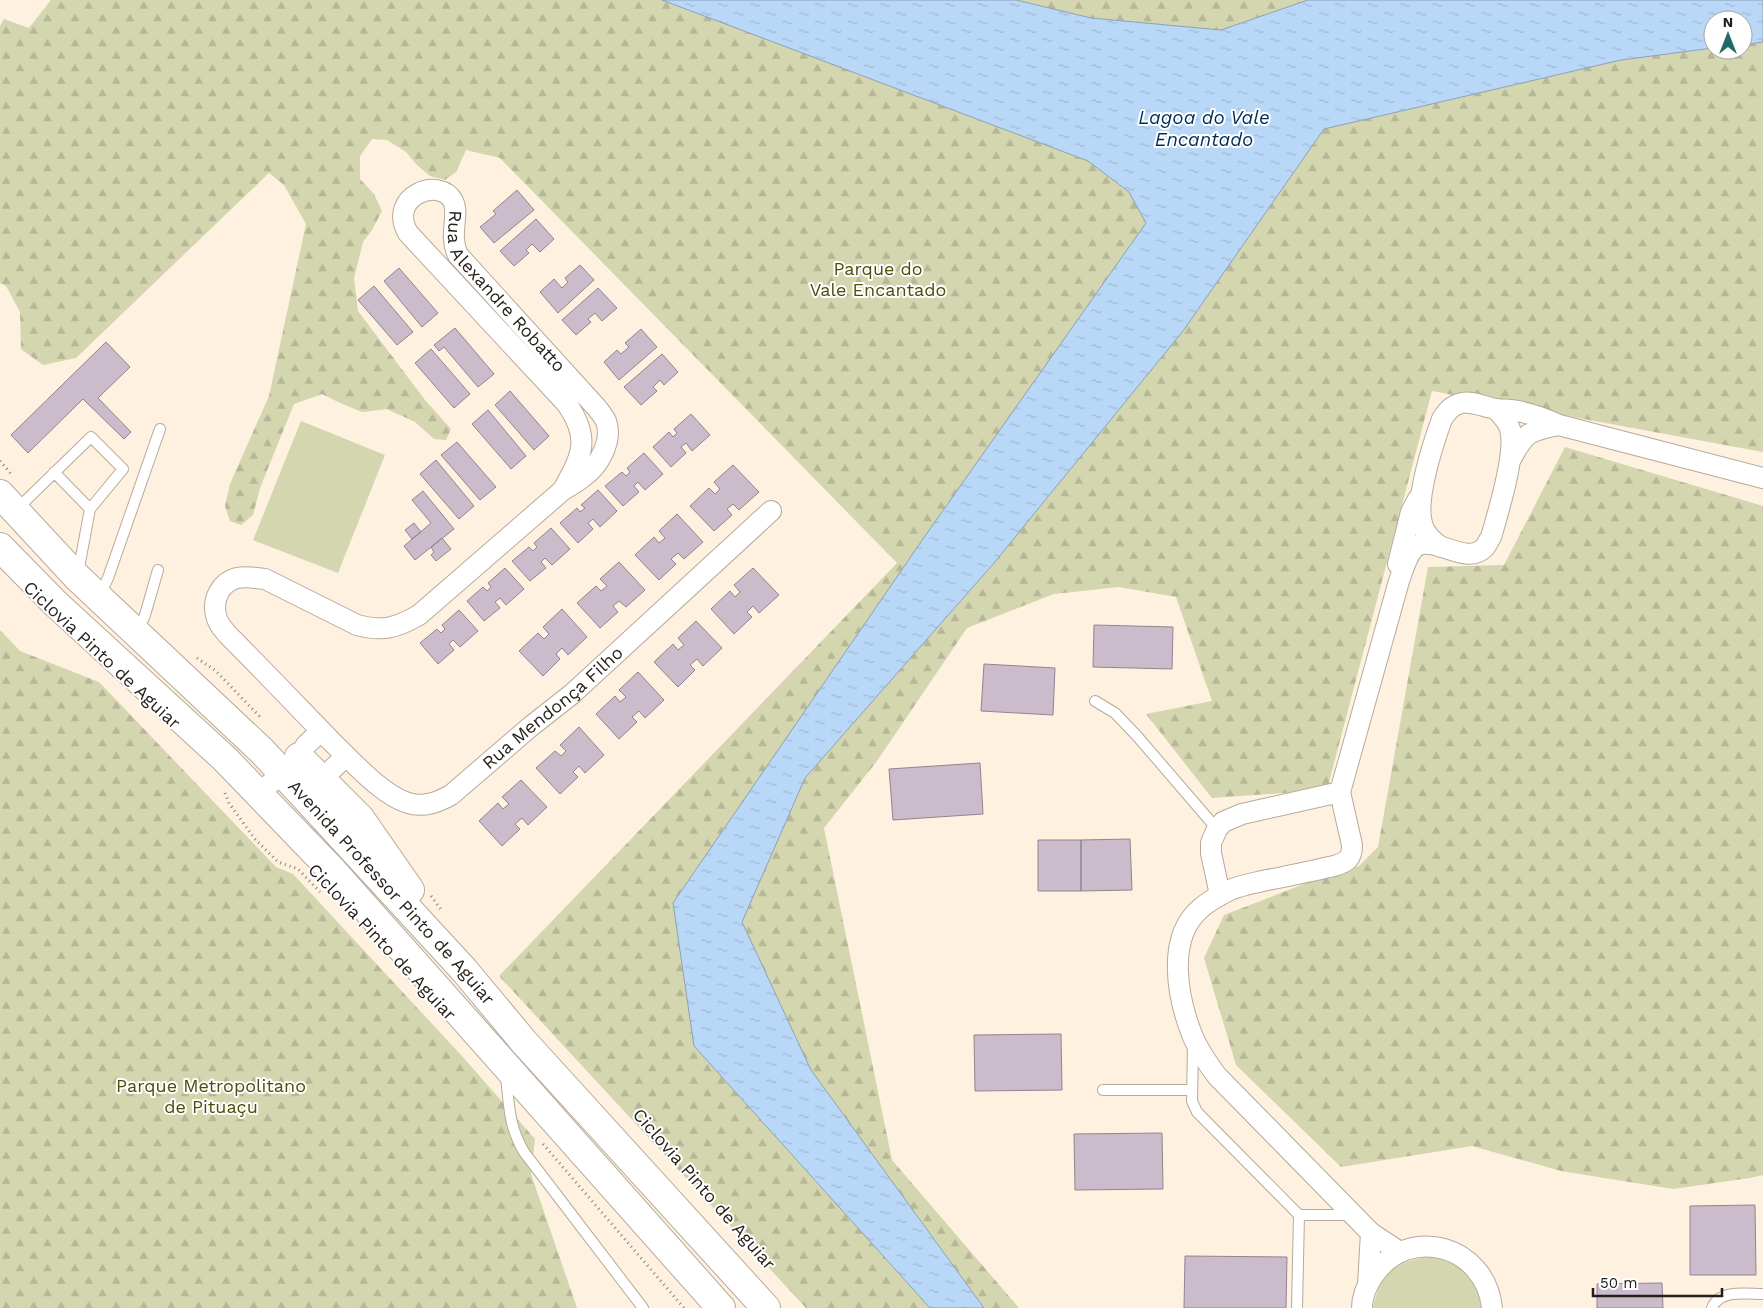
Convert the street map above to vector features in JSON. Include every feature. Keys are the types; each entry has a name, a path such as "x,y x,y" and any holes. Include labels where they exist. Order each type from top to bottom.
{"main road":[{"name":"Avenida Professor Pinto de Aguiar","path":"7,502 77,577 136,634 244,734 291,765 524,1042 766,1308"},
{"name":"Avenida Professor Pinto de Aguiar","path":"0,546 56,604 218,753 338,877 721,1308"},
{"path":"291,765 322,779 360,818 464,970"}],"street":[{"name":"Rua Alexandre Robatto","path":"321,731 220,626 216,615 216,602 223,586 235,578 249,576 265,579 357,625 384,630 402,625 419,615 563,490 591,471 602,454 607,441 606,421 597,408 458,255 453,240 455,212 453,202 448,196 439,191 421,192 412,197 406,204 403,224 408,233 567,404 577,418 581,430 582,446 577,464 563,490"},
{"path":"1399,581 1398,560 1411,512 1421,494 1438,430 1447,411 1454,405 1463,402 1511,410 1559,425 1763,478"},
{"path":"1496,409 1510,429 1510,461"},
{"path":"1400,1252 1371,1233 1217,1076 1193,1037 1177,976 1180,943 1189,921 1200,908 1220,895 1244,885 1334,866 1350,859 1352,845 1340,792 1399,581 1408,557 1416,546 1422,544 1431,544 1465,554 1477,553 1484,547 1491,537 1510,461 1519,443 1527,434 1536,429 1559,425"},
{"path":"1421,494 1422,524 1429,537 1441,547"},
{"name":"Rua Mendonça Filho","path":"321,731 367,776 397,798 409,804 437,803 451,795 530,727 572,694 771,511"},
{"path":"259,794 291,765 306,745 321,731"},
{"path":"322,779 346,756"},
{"path":"1220,895 1211,843 1216,829 1223,822 1242,814 1340,792"},
{"path":"1362,1308 1368,1284 1371,1233"},
{"path":"1368,1284 1379,1268 1394,1255 1411,1248 1430,1246 1449,1250 1466,1259 1479,1272 1488,1288 1492,1308"}],"lane":[{"path":"99,598 111,571 160,429"},
{"path":"7,502 54,472 91,437 124,469 90,509 77,577"},
{"path":"54,472 90,509"},
{"path":"136,634 145,615 158,570"},
{"path":"1095,701 1115,714 1137,736 1216,829"},
{"path":"1193,1037 1192,1101 1197,1112 1299,1214 1354,1215"},
{"path":"505,1065 515,1137 530,1160 643,1308"},
{"path":"1103,1090 1192,1090"},
{"path":"1297,1308 1299,1214"},
{"path":"1712,1308 1720,1297 1732,1294 1763,1294"}],"path":[{"name":"Ciclovia Pinto de Aguiar","path":"224,788 228,804 254,838 278,862 298,869 320,892"},
{"path":"428,891 445,915"},
{"path":"540,1141 684,1308"}],"green space":[{"name":"Parque do Vale Encantado","path":"51,0 662,0 1088,161 1129,192 1146,223 673,903 694,1046 930,1308 806,1308 499,976 897,563 500,158 466,150 456,172 445,180 430,176 406,152 387,140 372,139 360,156 360,179 374,194 382,211 363,242 354,278 358,311 425,400 451,429 446,440 434,439 415,422 387,409 362,412 322,394 294,404 260,488 253,515 241,525 230,521 225,506 230,484 269,396 306,224 284,185 269,173 76,358 43,365 21,349 20,312 6,286 0,283 0,26 4,19 29,28"},
{"path":"1016,0 1308,0 1221,30 1091,18"},
{"path":"1763,42 1763,452 1432,391 1327,790 1212,798 1146,714 1212,701 1176,597 1119,587 1054,594 967,628 877,761 824,828 892,1160 1019,1308 984,1308 811,1070 742,922 805,778 994,563 1183,331 1324,129 1621,60 1703,49 1703,60 1753,60 1753,44"},
{"path":"301,421 385,455 338,573 253,540"},
{"path":"1565,447 1763,506 1763,1175 1673,1189 1561,1171 1472,1146 1341,1167 1236,1065 1204,958 1224,915 1304,884 1359,866 1378,847 1428,567 1504,565"},
{"name":"Parque Metropolitano de Pituaçu","path":"0,630 20,651 99,682 276,867 293,874 461,1055 535,1139 531,1174 577,1308 0,1308"},
{"path":"1429,1257 1440,1259 1465,1272 1476,1287 1481,1308 1373,1308 1380,1286 1391,1271 1407,1262"}],"water":[{"name":"Lagoa do Vale Encantado","path":"662,0 1016,0 1091,18 1221,30 1308,0 1763,0 1763,42 1753,44 1753,10 1703,10 1703,49 1621,60 1324,129 1183,331 994,563 805,778 742,922 811,1070 984,1308 930,1308 694,1046 673,903 925,536 1146,223 1129,192 1088,161"}],"building":[{"path":"517,190 534,210 494,243 480,227 496,214 493,211"},
{"path":"536,219 554,239 540,252 532,244 526,250 529,253 514,266 500,251"},
{"path":"580,265 594,280 558,313 540,292 554,279 562,288 568,282 565,278"},
{"path":"399,268 438,313 422,327 384,281"},
{"path":"374,286 413,332 397,345 358,300"},
{"path":"598,288 617,308 602,321 595,313 588,319 591,322 576,335 562,320"},
{"path":"455,328 494,374 478,387 444,347 439,351 434,345"},
{"path":"641,329 657,347 619,380 604,362 617,350 621,354 629,347 625,343"},
{"path":"106,342 130,367 98,398 131,432 124,439 83,399 28,453 11,435"},
{"path":"431,349 470,394 454,408 415,363"},
{"path":"662,354 678,372 664,385 660,380 653,387 657,391 641,405 624,387"},
{"path":"510,391 549,436 534,450 495,405"},
{"path":"488,410 526,456 511,469 472,424"},
{"path":"691,414 710,435 692,451 686,443 681,447 686,453 671,467 653,447 669,432 673,437 677,433 674,429"},
{"path":"457,442 496,487 480,500 441,455"},
{"path":"644,453 663,474 645,490 638,482 634,486 639,492 623,506 605,486 622,472 626,476 630,472 627,468"},
{"path":"436,460 474,506 459,519 420,474"},
{"path":"733,465 759,492 739,510 733,504 727,509 732,515 714,531 690,506 709,488 715,494 720,489 714,482"},
{"path":"598,490 617,511 600,527 593,519 588,523 593,529 578,543 560,523 577,508 580,512 585,508 581,505"},
{"path":"423,491 454,529 415,560 404,546 431,523 412,500"},
{"path":"677,514 703,542 684,559 678,553 671,559 676,564 659,580 635,555 654,537 659,543 665,538 659,531"},
{"path":"414,523 421,532 412,539 405,530"},
{"path":"551,528 570,549 552,565 545,558 541,562 546,568 530,581 512,561 529,547 533,551 537,547 534,543"},
{"path":"442,538 451,549 436,561 431,555 434,552 431,547"},
{"path":"619,562 645,590 626,607 619,601 613,606 618,612 600,628 577,603 596,586 601,591 607,586 600,579"},
{"path":"505,568 524,589 506,605 500,598 495,602 500,608 484,621 467,601 483,587 487,591 491,587 488,583"},
{"path":"753,568 779,595 759,613 753,606 747,612 752,617 734,634 711,609 730,591 735,597 740,592 734,585"},
{"path":"562,609 587,637 568,655 562,648 556,654 560,659 543,676 519,651 538,633 544,639 549,634 543,627"},
{"path":"459,610 478,631 460,647 453,640 449,644 454,650 438,664 420,643 437,629 441,633 445,629 442,625"},
{"path":"696,621 722,648 703,666 697,659 690,665 695,670 678,687 654,662 673,644 678,650 684,645 678,638"},
{"path":"1094,625 1173,627 1172,669 1093,667"},
{"path":"984,664 1055,668 1053,715 981,711"},
{"path":"638,672 664,700 645,718 639,711 632,717 637,722 619,739 596,714 615,696 620,702 626,697 619,690"},
{"path":"579,727 604,755 585,773 579,766 573,772 578,777 560,794 536,768 555,751 561,756 566,751 560,745"},
{"path":"980,763 983,814 893,820 889,769"},
{"path":"521,780 547,807 528,825 522,818 515,824 520,829 502,846 479,821 498,803 503,809 509,804 502,797"},
{"path":"1130,839 1132,890 1081,891 1081,840"},
{"path":"1038,840 1081,840 1081,891 1038,891"},
{"path":"1061,1034 1062,1090 975,1091 974,1035"},
{"path":"1162,1133 1163,1189 1075,1190 1074,1134"},
{"path":"1755,1205 1756,1275 1690,1275 1690,1206"},
{"path":"1185,1256 1287,1257 1286,1308 1184,1308"},
{"path":"1662,1283 1663,1308 1597,1308 1597,1284"}]}
